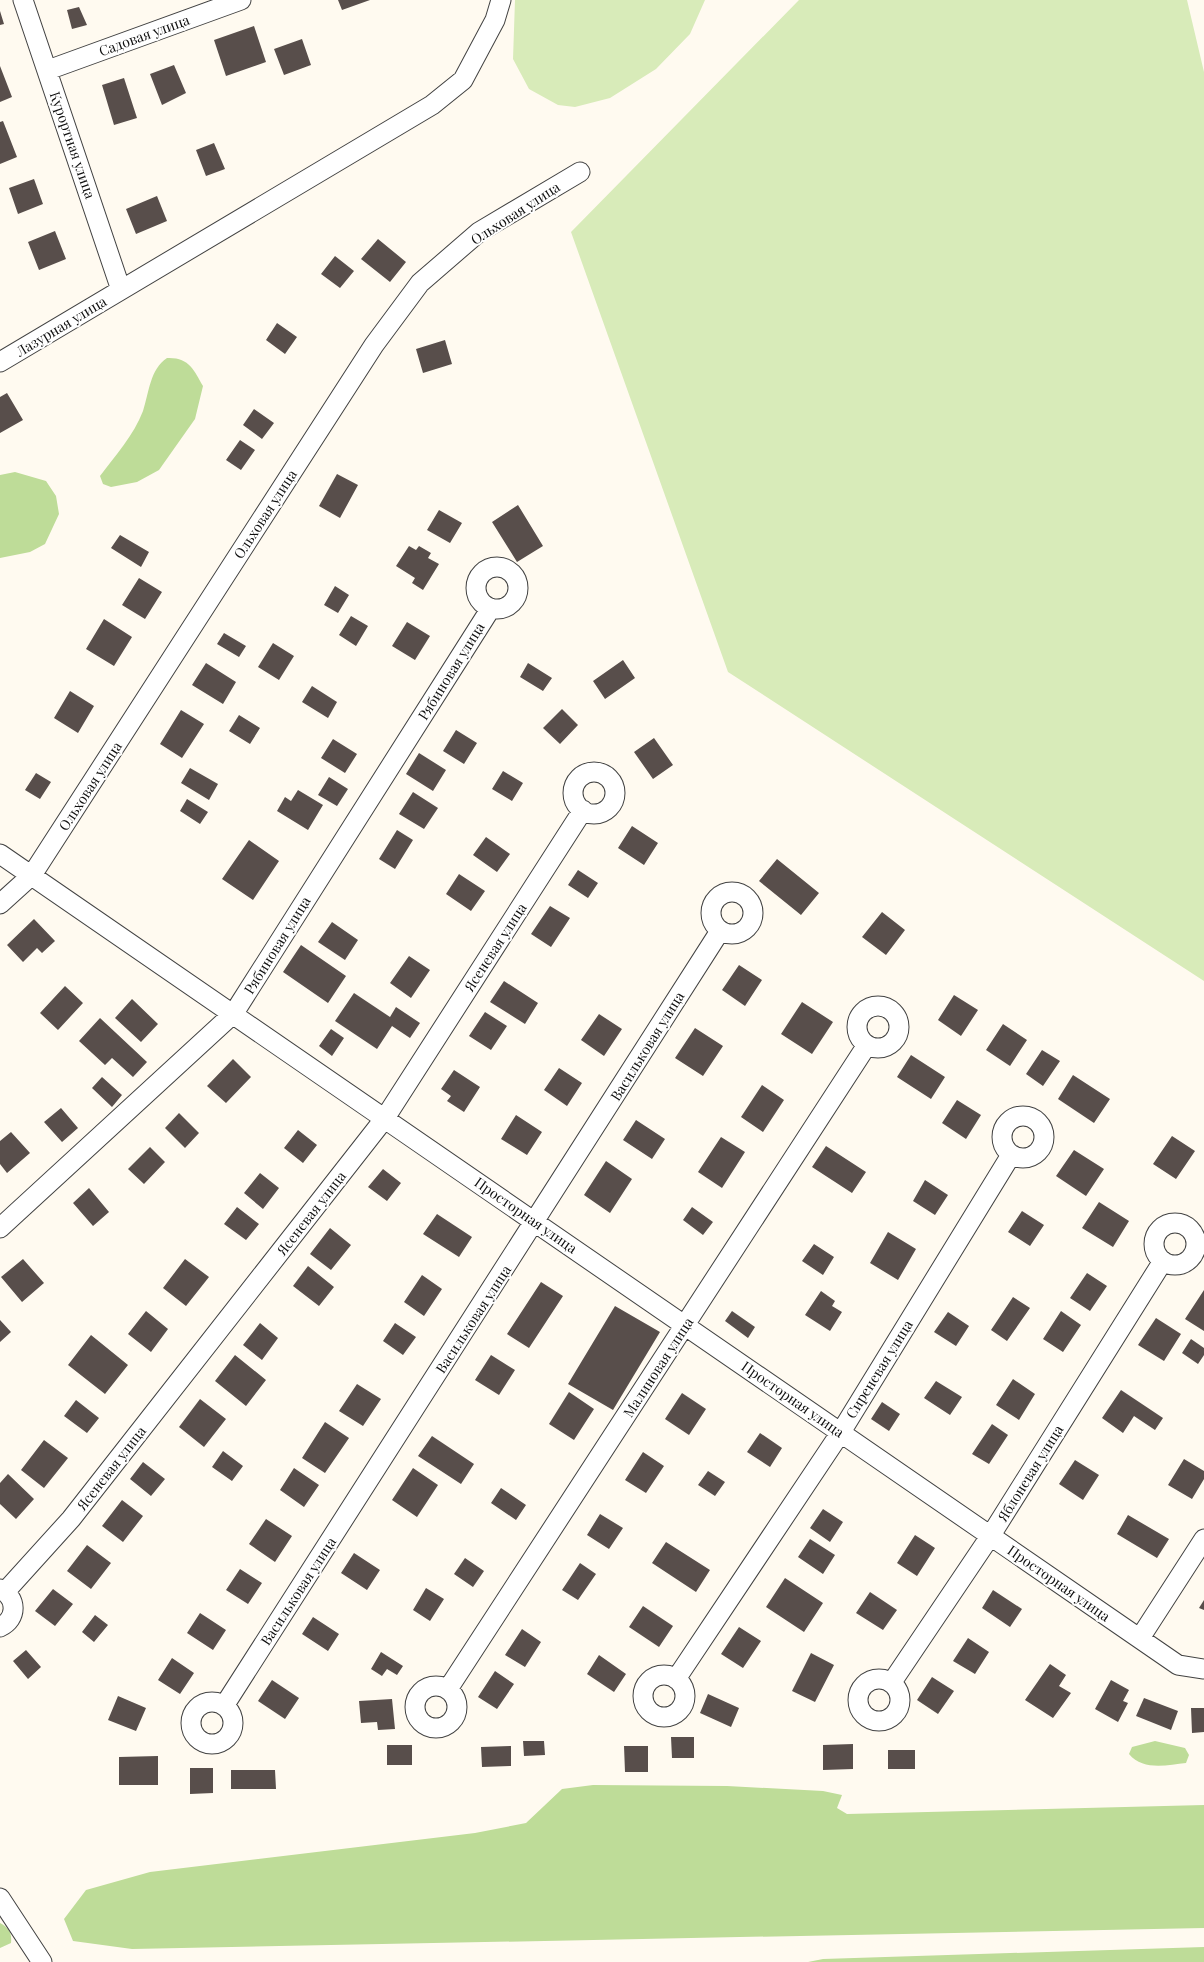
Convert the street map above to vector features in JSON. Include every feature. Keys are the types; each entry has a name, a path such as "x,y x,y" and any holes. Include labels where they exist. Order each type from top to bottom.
{"street":[{"name":"Курортная улица","path":"23,0 48,70 121,290"},
{"name":"Садовая улица","path":"48,70 240,0"},
{"name":"Лазурная улица","path":"0,362 432,105 448,94 463,80 495,20 501,0"},
{"name":"Ольховая улица","path":"0,904 32,875 374,345 420,283 479,232 580,172"},
{"name":"Рябиновая улица","path":"0,1228 234,1013 491,608"},
{"name":"Ясеневая улица","path":"3,1590 71,1519 385,1118 583,810"},
{"name":"Просторная улица","path":"0,854 234,1013 1178,1665 1204,1669"},
{"name":"Васильковая улица","path":"224,1706 536,1221 720,931"},
{"name":"Малиновая улица","path":"448,1689 867,1045"},
{"name":"Сиреневая улица","path":"676,1679 841,1432 1011,1155"},
{"name":"Яблоневая улица","path":"892,1682 991,1535 1163,1261"},
{"path":"1140,1638 1204,1540"},
{"path":"0,1627 10,1620 14,1608 13,1602 3,1590"},
{"path":"0,1898 42,1962"}],"green space":[{"path":"515,0 705,0 690,34 656,69 610,98 575,107 558,105 529,89 513,59"},
{"path":"799,0 1187,0 1204,72 1204,981 728,672 571,232"},
{"path":"167,358 174,358 186,362 203,386 195,419 159,470 137,482 111,487 103,484 100,476 135,428 143,411 151,382 157,368"},
{"path":"15,472 46,481 56,496 59,514 45,544 30,552 0,558 0,475"},
{"path":"1155,1741 1185,1748 1189,1755 1186,1763 1163,1766 1148,1765 1141,1763 1129,1754 1132,1747"},
{"path":"593,1785 727,1786 823,1791 842,1795 837,1808 847,1814 1204,1805 1204,1928 132,1949 73,1941 64,1919 86,1890 150,1872 475,1833 526,1823 562,1789"},
{"path":"0,1923 9,1931 11,1943 0,1948"},
{"path":"1204,1947 1204,1962 808,1962 823,1959"}],"building":[{"path":"338,0 370,0 342,10"},
{"path":"79,7 87,25 72,29 67,10"},
{"path":"0,11 4,24 0,25"},
{"path":"254,26 266,62 226,76 214,40"},
{"path":"302,39 311,65 284,75 274,49"},
{"path":"174,65 186,93 162,105 150,74"},
{"path":"0,66 12,97 0,102"},
{"path":"124,78 137,118 114,125 102,85"},
{"path":"3,121 17,157 0,164 0,122"},
{"path":"214,143 225,169 206,176 196,150"},
{"path":"34,179 43,204 18,214 9,188"},
{"path":"157,196 167,221 136,234 126,209"},
{"path":"55,231 66,259 39,270 28,242"},
{"path":"378,239 406,262 390,282 361,259"},
{"path":"335,256 354,271 340,288 321,274"},
{"path":"277,323 297,337 285,354 266,340"},
{"path":"445,340 452,364 423,373 416,349"},
{"path":"7,393 23,420 0,433 0,397"},
{"path":"254,409 274,423 262,439 243,425"},
{"path":"240,440 255,450 241,470 226,460"},
{"path":"337,474 358,485 340,518 319,506"},
{"path":"518,505 543,546 517,562 492,522"},
{"path":"439,510 462,523 450,543 427,530"},
{"path":"120,535 149,552 141,567 111,548"},
{"path":"409,546 416,550 419,546 431,553 428,558 439,564 423,590 412,583 415,578 396,566"},
{"path":"139,578 162,592 145,619 122,605"},
{"path":"335,586 349,595 338,613 324,605"},
{"path":"351,616 368,626 356,646 339,635"},
{"path":"104,619 132,637 114,666 86,649"},
{"path":"407,622 430,636 415,660 392,646"},
{"path":"224,633 246,646 239,657 217,644"},
{"path":"273,643 294,656 279,680 258,667"},
{"path":"623,660 635,678 605,699 593,681"},
{"path":"206,663 236,682 223,704 192,685"},
{"path":"528,663 552,678 543,691 520,677"},
{"path":"312,686 337,702 328,718 302,702"},
{"path":"70,691 94,706 78,733 54,718"},
{"path":"562,709 578,725 560,744 543,728"},
{"path":"181,710 204,724 182,758 160,744"},
{"path":"239,715 260,728 250,744 229,731"},
{"path":"456,730 477,743 464,764 443,751"},
{"path":"654,738 673,765 653,779 634,752"},
{"path":"333,739 357,754 345,773 321,758"},
{"path":"419,753 446,770 433,791 406,774"},
{"path":"190,768 218,784 209,800 181,783"},
{"path":"503,771 523,783 512,801 492,789"},
{"path":"36,773 51,782 40,799 25,790"},
{"path":"329,777 348,789 337,806 318,795"},
{"path":"298,790 323,805 308,830 277,811 285,797 291,801"},
{"path":"413,792 438,808 424,829 399,814"},
{"path":"187,799 208,812 200,824 180,811"},
{"path":"632,826 658,843 644,865 618,848"},
{"path":"397,830 413,840 395,869 379,859"},
{"path":"486,837 510,854 497,872 473,855"},
{"path":"249,840 279,861 253,900 222,879"},
{"path":"777,859 819,893 801,915 759,881"},
{"path":"578,870 598,883 588,898 568,885"},
{"path":"459,874 485,891 471,911 446,894"},
{"path":"550,906 570,918 551,947 531,934"},
{"path":"882,912 905,930 886,955 862,937"},
{"path":"34,919 55,941 42,953 37,948 23,962 7,945"},
{"path":"332,922 358,940 345,960 318,942"},
{"path":"301,945 346,976 328,1003 283,972"},
{"path":"409,956 430,970 411,998 390,983"},
{"path":"739,965 762,980 745,1006 722,990"},
{"path":"504,981 538,1003 525,1024 490,1002"},
{"path":"65,986 83,1003 58,1030 40,1013"},
{"path":"354,993 390,1017 396,1007 420,1023 410,1038 392,1026 377,1049 335,1021"},
{"path":"954,995 978,1010 961,1036 938,1020"},
{"path":"132,999 158,1024 141,1042 115,1018"},
{"path":"802,1002 833,1022 812,1054 781,1034"},
{"path":"485,1012 507,1026 491,1050 469,1036"},
{"path":"599,1014 622,1029 604,1056 581,1040"},
{"path":"100,1018 147,1062 133,1077 112,1058 105,1065 79,1041"},
{"path":"1003,1024 1027,1040 1010,1066 986,1050"},
{"path":"695,1028 723,1046 703,1076 675,1058"},
{"path":"331,1029 344,1038 332,1056 319,1046"},
{"path":"1042,1050 1060,1061 1043,1086 1026,1074"},
{"path":"911,1055 945,1077 931,1099 897,1077"},
{"path":"233,1059 251,1077 226,1103 207,1086"},
{"path":"559,1068 582,1083 567,1106 544,1090"},
{"path":"454,1070 480,1087 464,1112 447,1101 451,1096 441,1089"},
{"path":"1073,1075 1110,1099 1094,1123 1058,1099"},
{"path":"102,1077 122,1095 112,1107 92,1088"},
{"path":"762,1085 784,1100 763,1132 741,1117"},
{"path":"957,1100 981,1115 966,1139 942,1123"},
{"path":"61,1108 78,1128 62,1142 44,1122"},
{"path":"179,1113 199,1133 185,1148 165,1128"},
{"path":"516,1115 542,1132 527,1155 501,1139"},
{"path":"636,1120 665,1139 652,1159 623,1140"},
{"path":"298,1130 317,1145 303,1163 284,1148"},
{"path":"11,1132 30,1153 7,1173 0,1164 0,1141"},
{"path":"1172,1136 1195,1151 1176,1179 1153,1164"},
{"path":"721,1137 745,1152 722,1188 698,1172"},
{"path":"826,1146 866,1172 852,1193 812,1167"},
{"path":"150,1147 165,1162 144,1184 128,1169"},
{"path":"1074,1150 1104,1169 1086,1196 1056,1176"},
{"path":"606,1161 632,1179 610,1213 584,1195"},
{"path":"383,1169 401,1183 387,1201 368,1187"},
{"path":"260,1173 279,1188 263,1209 244,1193"},
{"path":"925,1180 948,1195 935,1215 913,1201"},
{"path":"89,1188 109,1212 93,1226 73,1203"},
{"path":"1099,1202 1129,1221 1113,1247 1082,1228"},
{"path":"237,1207 259,1224 246,1240 224,1224"},
{"path":"692,1207 713,1222 703,1235 683,1220"},
{"path":"1022,1211 1044,1225 1030,1246 1008,1232"},
{"path":"437,1214 472,1237 459,1257 423,1234"},
{"path":"330,1228 351,1245 331,1270 310,1254"},
{"path":"888,1232 916,1249 898,1280 870,1263"},
{"path":"814,1244 834,1257 823,1275 802,1261"},
{"path":"23,1259 44,1283 22,1302 1,1277"},
{"path":"185,1259 209,1277 186,1306 163,1288"},
{"path":"308,1266 334,1287 319,1306 293,1286"},
{"path":"1087,1273 1107,1286 1090,1311 1070,1298"},
{"path":"422,1275 442,1289 424,1316 404,1302"},
{"path":"541,1282 563,1296 529,1348 507,1334"},
{"path":"1204,1290 1204,1331 1185,1319"},
{"path":"821,1291 835,1301 832,1306 842,1312 830,1331 805,1315"},
{"path":"1013,1297 1030,1308 1007,1341 991,1330"},
{"path":"615,1306 660,1332 613,1410 568,1384"},
{"path":"146,1311 168,1329 151,1352 128,1334"},
{"path":"732,1311 755,1327 748,1338 725,1321"},
{"path":"1061,1311 1081,1325 1063,1352 1043,1339"},
{"path":"948,1312 969,1326 956,1346 934,1332"},
{"path":"1156,1318 1181,1334 1164,1361 1138,1345"},
{"path":"0,1320 11,1332 0,1342"},
{"path":"260,1323 278,1338 262,1360 243,1345"},
{"path":"395,1323 416,1337 403,1355 383,1341"},
{"path":"91,1335 128,1365 105,1394 68,1365"},
{"path":"1191,1339 1204,1348 1204,1355 1198,1364 1182,1353"},
{"path":"235,1355 266,1380 246,1406 215,1381"},
{"path":"491,1355 515,1370 499,1395 475,1380"},
{"path":"1013,1379 1035,1394 1019,1420 996,1405"},
{"path":"936,1381 962,1397 950,1415 924,1398"},
{"path":"357,1384 381,1399 363,1426 339,1411"},
{"path":"1121,1390 1163,1418 1155,1430 1134,1416 1123,1433 1102,1418"},
{"path":"569,1392 594,1409 574,1440 549,1424"},
{"path":"682,1393 706,1409 689,1435 665,1419"},
{"path":"200,1399 226,1419 204,1447 179,1427"},
{"path":"76,1400 99,1418 87,1433 64,1416"},
{"path":"882,1402 900,1414 889,1431 871,1419"},
{"path":"325,1422 349,1438 325,1473 302,1458"},
{"path":"992,1424 1008,1435 989,1464 972,1454"},
{"path":"760,1433 782,1448 770,1467 747,1452"},
{"path":"432,1436 474,1464 461,1484 418,1456"},
{"path":"44,1440 68,1458 44,1488 21,1470"},
{"path":"223,1451 243,1466 232,1481 212,1467"},
{"path":"643,1452 664,1466 646,1493 625,1480"},
{"path":"1184,1459 1204,1471 1204,1479 1192,1499 1168,1485"},
{"path":"1075,1460 1099,1475 1083,1500 1059,1484"},
{"path":"143,1462 165,1479 151,1496 130,1479"},
{"path":"294,1468 319,1485 304,1507 280,1490"},
{"path":"413,1468 438,1485 417,1517 392,1500"},
{"path":"708,1471 725,1482 715,1496 698,1485"},
{"path":"8,1474 34,1499 16,1519 0,1504 0,1483"},
{"path":"501,1488 526,1505 516,1520 491,1503"},
{"path":"122,1500 143,1516 123,1542 102,1526"},
{"path":"823,1509 843,1522 830,1542 810,1528"},
{"path":"600,1514 623,1528 609,1549 587,1535"},
{"path":"1128,1515 1169,1539 1157,1558 1117,1534"},
{"path":"266,1519 292,1536 275,1562 249,1544"},
{"path":"915,1535 935,1548 917,1576 897,1563"},
{"path":"810,1539 835,1555 823,1574 798,1557"},
{"path":"666,1542 710,1570 696,1592 652,1563"},
{"path":"87,1545 111,1563 91,1589 67,1571"},
{"path":"354,1553 380,1570 367,1590 341,1573"},
{"path":"465,1558 484,1571 473,1587 454,1574"},
{"path":"580,1563 596,1574 578,1600 562,1590"},
{"path":"240,1569 262,1583 248,1604 226,1590"},
{"path":"785,1578 823,1603 804,1632 766,1607"},
{"path":"426,1588 444,1599 430,1621 413,1610"},
{"path":"53,1589 73,1604 55,1626 35,1611"},
{"path":"993,1590 1022,1609 1010,1627 982,1608"},
{"path":"870,1592 897,1610 883,1630 856,1613"},
{"path":"1204,1600 1204,1610 1199,1608"},
{"path":"643,1606 673,1626 659,1647 629,1627"},
{"path":"200,1613 226,1630 213,1650 187,1633"},
{"path":"95,1615 108,1625 94,1642 82,1632"},
{"path":"313,1617 339,1634 328,1651 302,1634"},
{"path":"739,1627 761,1641 743,1668 721,1654"},
{"path":"522,1629 541,1642 525,1667 505,1655"},
{"path":"968,1638 989,1652 975,1674 953,1661"},
{"path":"26,1650 41,1667 28,1679 13,1661"},
{"path":"381,1652 403,1666 397,1675 387,1669 382,1676 371,1669"},
{"path":"811,1653 834,1665 815,1702 792,1691"},
{"path":"599,1655 626,1674 614,1692 587,1674"},
{"path":"172,1658 194,1673 180,1694 158,1680"},
{"path":"1050,1664 1066,1675 1059,1686 1071,1693 1053,1718 1025,1700"},
{"path":"495,1671 514,1684 497,1709 478,1697"},
{"path":"932,1677 954,1691 938,1714 917,1700"},
{"path":"272,1680 299,1698 285,1719 258,1701"},
{"path":"1111,1680 1129,1690 1123,1701 1128,1703 1118,1722 1095,1709"},
{"path":"708,1694 739,1708 731,1727 700,1713"},
{"path":"118,1696 146,1708 136,1731 108,1720"},
{"path":"1144,1698 1178,1711 1171,1730 1136,1716"},
{"path":"392,1699 395,1729 378,1730 377,1722 361,1723 359,1701"},
{"path":"1191,1708 1204,1708 1204,1732 1192,1733"},
{"path":"671,1737 694,1737 694,1758 672,1758"},
{"path":"523,1741 544,1741 545,1755 524,1756"},
{"path":"853,1744 853,1769 823,1770 823,1745"},
{"path":"387,1745 412,1745 412,1765 387,1765"},
{"path":"511,1746 511,1766 482,1767 481,1747"},
{"path":"624,1746 648,1746 648,1772 625,1772"},
{"path":"888,1750 915,1750 915,1769 888,1769"},
{"path":"158,1756 158,1785 119,1785 119,1757"},
{"path":"190,1768 213,1768 213,1793 190,1794"},
{"path":"231,1770 275,1770 276,1789 231,1789"}]}
